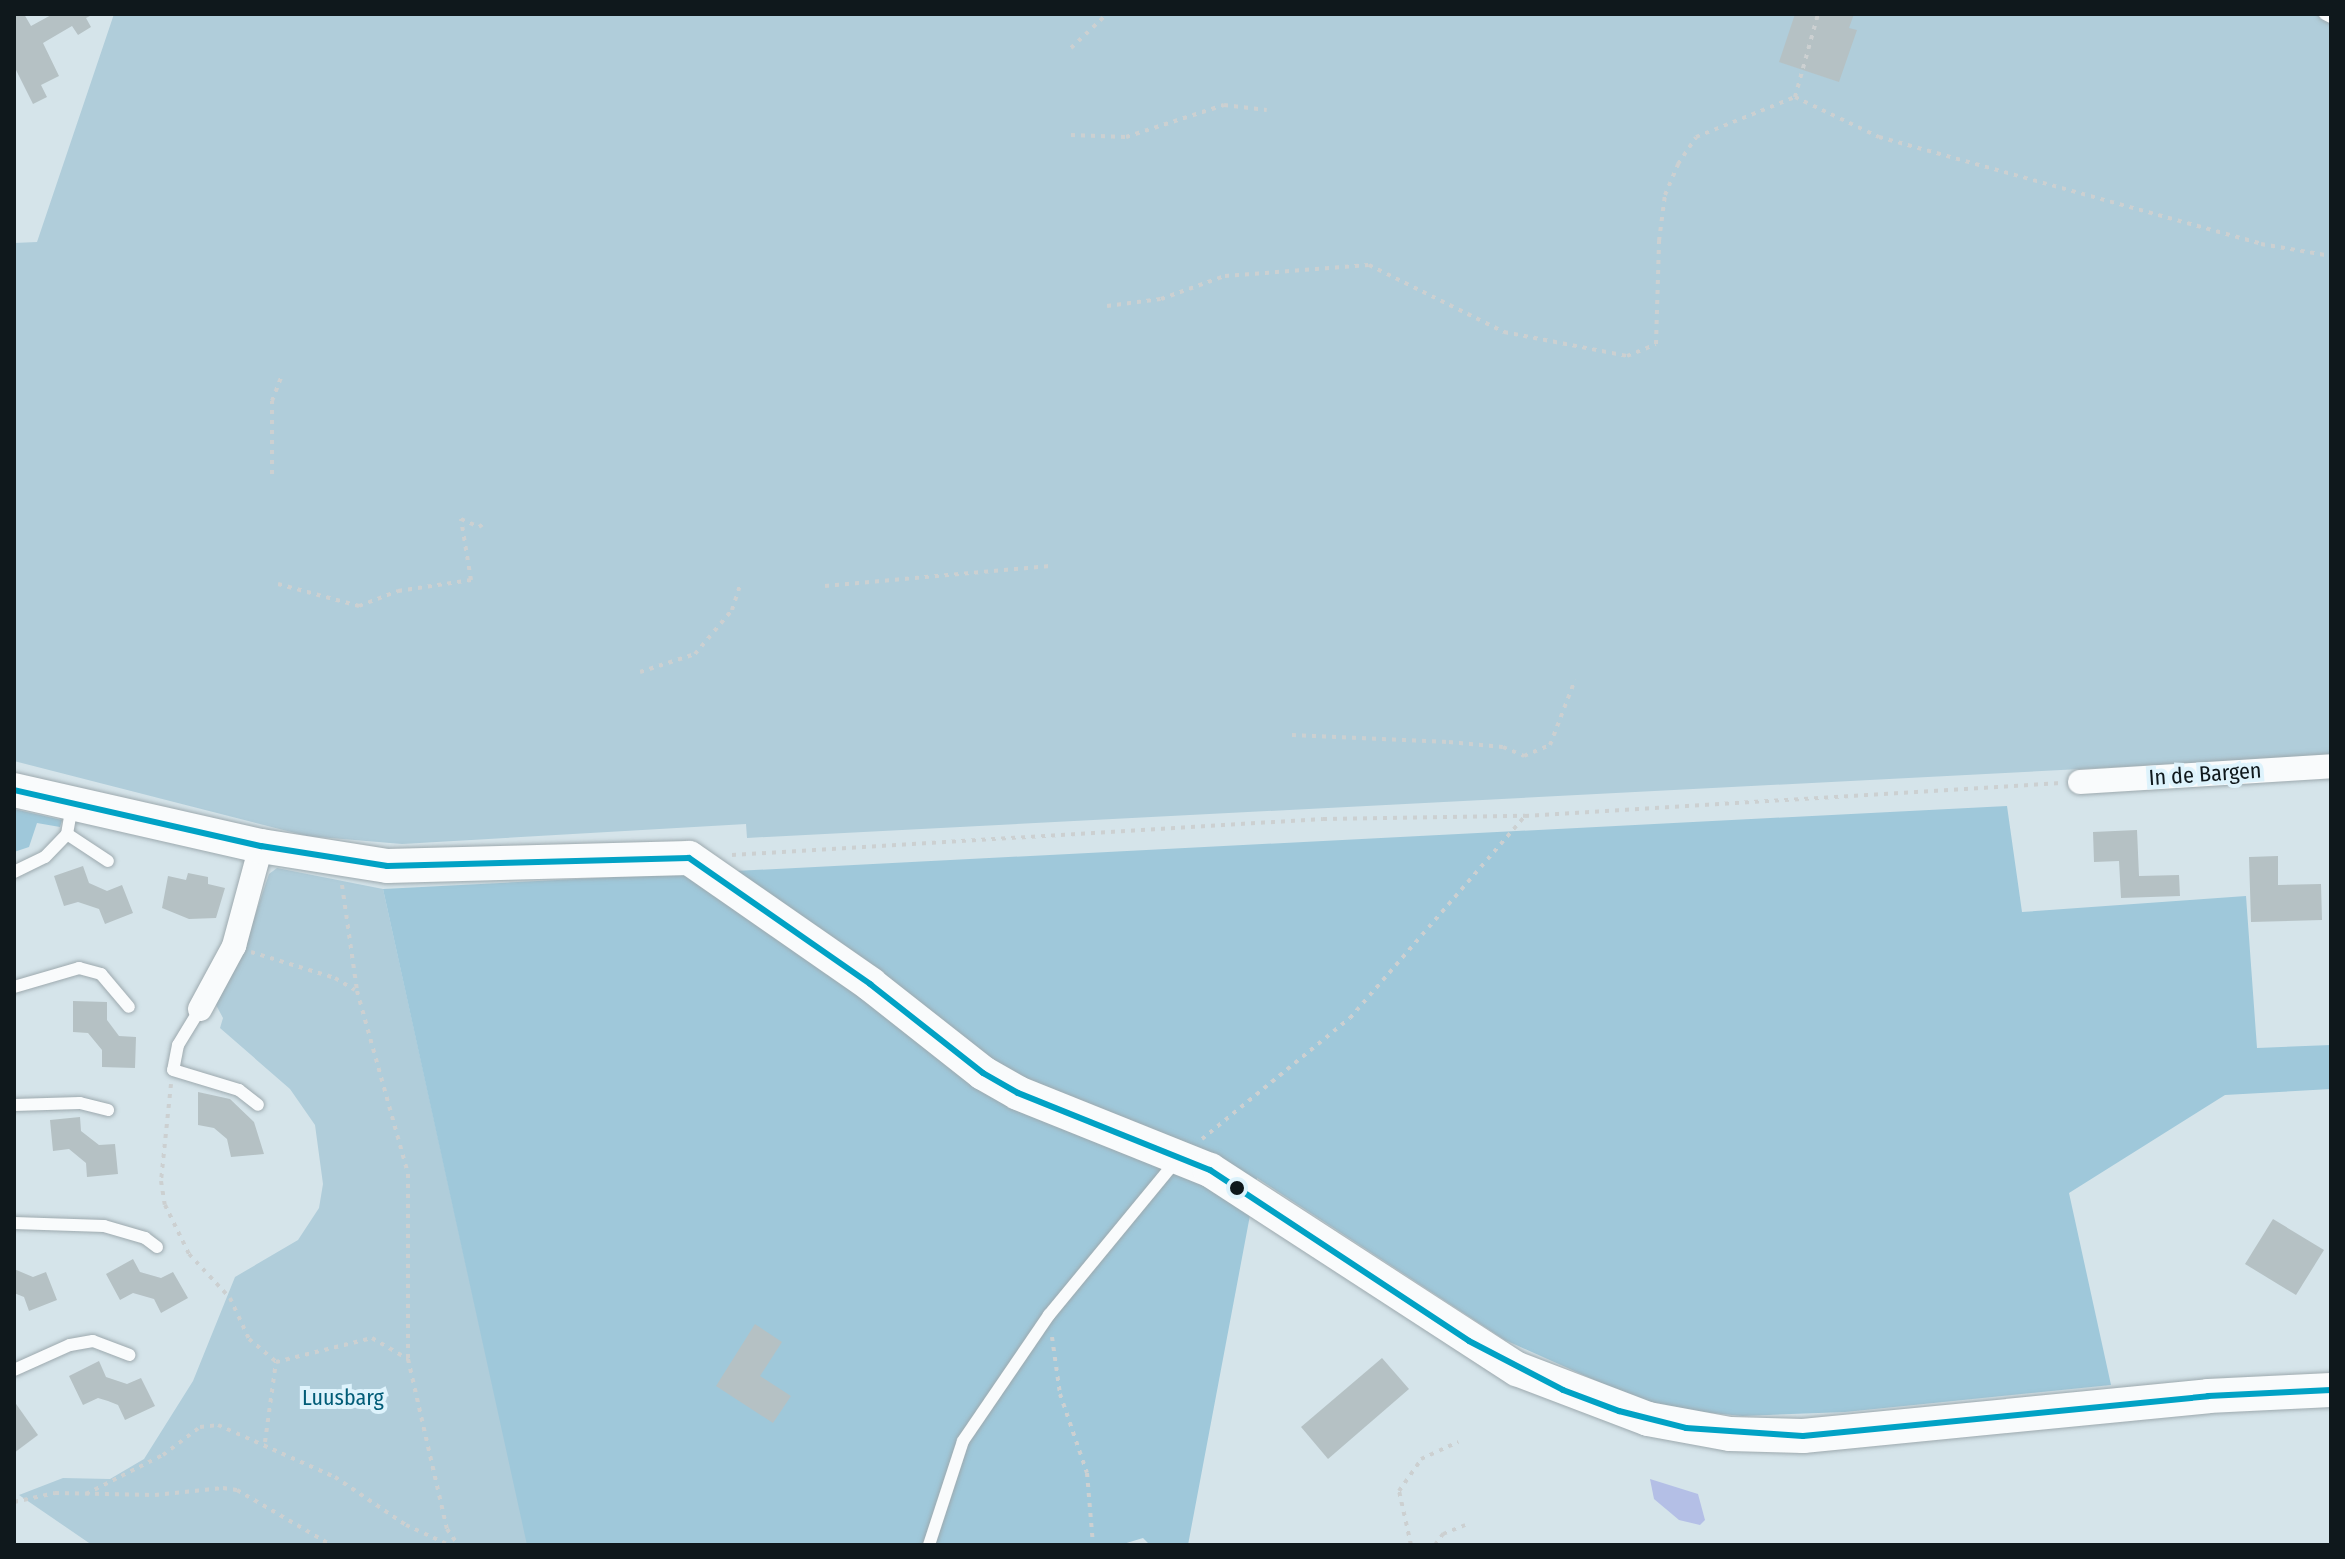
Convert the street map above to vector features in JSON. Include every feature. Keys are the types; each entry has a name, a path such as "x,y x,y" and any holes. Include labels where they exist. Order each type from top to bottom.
{"street":[{"name":"In de Bargen","path":"2080,782 2331,766"},
{"path":"14,790 70,819 387,866 689,858 870,984 983,1073 1018,1093 1210,1170 1517,1369 1592,1402 1686,1428 1803,1436 2208,1396 2331,1390"},
{"path":"200,1009 234,946 261,846"}],"lane":[{"path":"2325,14 2331,17"},
{"path":"14,872 45,857 70,819 108,861"},
{"path":"14,987 79,968 101,974 129,1007"},
{"path":"200,1009 178,1045 173,1070 239,1090 258,1105"},
{"path":"14,1105 65,1102 108,1110"},
{"path":"929,1545 963,1441 1049,1315 1178,1158"},
{"path":"14,1223 104,1226 145,1238 157,1247"},
{"path":"14,1370 70,1345 93,1341 129,1355"}],"path":[{"path":"1071,48 1107,14"},
{"path":"1795,97 1818,14"},
{"path":"1107,306 1161,299 1225,276 1369,265 1504,332 1627,356 1656,344 1659,241 1665,195 1678,164 1696,137 1795,97 1879,137 2261,244 2331,256"},
{"path":"1071,135 1126,137 1224,105 1267,110"},
{"path":"272,474 272,401 281,377"},
{"path":"278,584 359,606 398,591 471,580 461,519 479,527 486,522"},
{"path":"825,586 1050,566"},
{"path":"640,672 695,654 732,610 740,586"},
{"path":"1292,735 1449,742 1503,747 1524,756 1550,745 1575,680"},
{"path":"689,858 1323,819 1525,816 2080,782"},
{"path":"1178,1158 1350,1018 1525,816"},
{"path":"343,861 357,991 408,1174 408,1359 447,1529 458,1545"},
{"path":"234,946 335,978 357,991"},
{"path":"173,1070 163,1151 165,1205 189,1254 230,1298 249,1339 276,1362"},
{"path":"1049,1315 1060,1394 1087,1473 1093,1545"},
{"path":"276,1362 372,1338 408,1359"},
{"path":"265,1442 276,1362"},
{"path":"86,1494 163,1455 200,1427 218,1425 265,1442 449,1545"},
{"path":"1411,1545 1399,1491 1421,1459 1458,1442"},
{"path":"14,1502 55,1493 237,1490 331,1545"},
{"path":"1435,1545 1443,1534 1465,1525"}],"green space":[{"path":"114,14 2331,14 2331,756 747,838 746,824 402,844 307,836 14,761 14,243 37,242"},
{"name":"Luusbarg","path":"277,868 383,889 528,1545 92,1545 19,1495 63,1478 110,1479 144,1459 193,1381 235,1277 298,1240 319,1208 323,1184 315,1125 290,1089 220,1028 223,1018 215,1003 241,957 269,874"}],"shaded area":[{"path":"2007,806 2022,912 2246,896 2257,1048 2331,1045 2331,1089 2225,1095 2069,1193 2111,1385 1845,1412 1742,1416 1682,1410 1637,1399 1505,1340 1257,1178 1188,1545 1150,1545 1143,1538 1120,1545 527,1545 383,889"},
{"path":"14,809 62,820 60,827 37,823 29,847 14,852"},
{"path":"1650,1479 1698,1494 1705,1520 1700,1525 1679,1520 1654,1499"}],"building":[{"path":"14,14 24,14 31,26 53,14 94,14 86,18 91,27 78,35 72,26 43,43 59,76 41,85 47,97 33,104 14,66"},
{"path":"1795,14 1854,14 1849,28 1857,30 1839,82 1779,62"},
{"path":"2137,830 2139,876 2179,875 2180,896 2121,898 2119,861 2094,862 2093,832"},
{"path":"2278,856 2278,885 2321,884 2322,920 2251,922 2249,857"},
{"path":"83,866 89,883 107,891 122,885 133,913 105,924 99,909 78,902 64,906 54,876"},
{"path":"188,873 208,877 208,884 225,888 216,918 189,919 162,908 168,876 186,880"},
{"path":"73,1001 107,1002 107,1020 119,1036 136,1037 135,1068 102,1067 102,1050 88,1033 73,1032"},
{"path":"198,1092 230,1099 254,1122 264,1154 231,1157 227,1139 214,1128 198,1125"},
{"path":"80,1117 81,1131 99,1145 115,1144 118,1174 87,1177 86,1163 69,1149 53,1151 50,1120"},
{"path":"2273,1219 2324,1250 2296,1295 2245,1264"},
{"path":"133,1259 140,1272 161,1278 173,1272 188,1298 161,1313 154,1299 133,1293 120,1300 106,1274"},
{"path":"14,1269 33,1277 46,1272 57,1300 29,1311 24,1297 14,1293"},
{"path":"755,1324 782,1342 760,1376 791,1396 773,1423 716,1386"},
{"path":"1382,1358 1409,1389 1328,1459 1301,1427"},
{"path":"99,1361 106,1377 127,1384 141,1378 155,1406 125,1420 118,1405 108,1401 98,1398 83,1405 69,1376"},
{"path":"14,1401 38,1435 14,1453"}],"transit line":[{"path":"14,790 261,846 387,866 689,858"},
{"path":"689,858 870,984 983,1073 1018,1093 1210,1170 1469,1341 1563,1390 1619,1411 1686,1428 1803,1436 2208,1396 2331,1390"}]}
